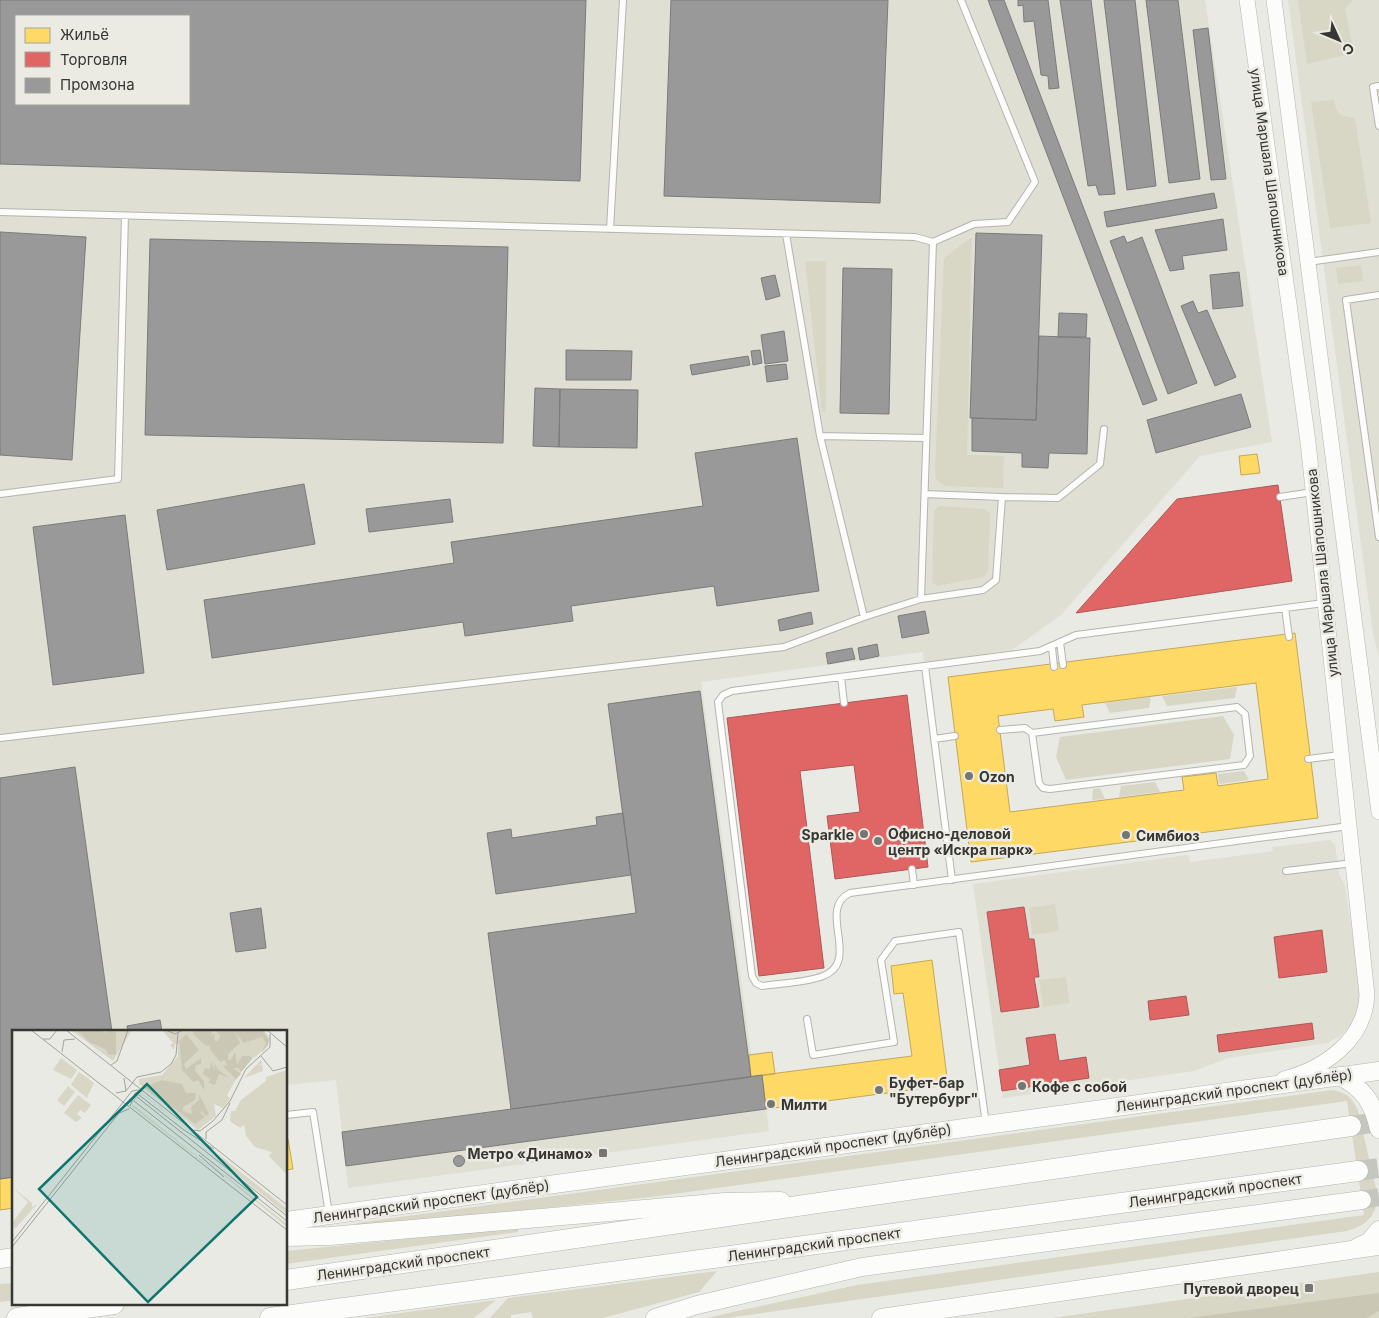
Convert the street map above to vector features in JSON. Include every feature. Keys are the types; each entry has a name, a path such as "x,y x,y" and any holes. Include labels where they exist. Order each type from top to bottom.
{"main road":[{"name":"Ленинградский проспект (дублёр)","path":"288,1221 1379,1070"},
{"path":"1340,1076 1355,1084 1366,1095 1376,1115 1379,1129"},
{"name":"Ленинградский проспект","path":"288,1280 1351,1126"},
{"name":"Ленинградский проспект","path":"270,1318 1358,1172"},
{"path":"288,1237 330,1236 725,1202 849,1200"},
{"path":"656,1318 697,1305 862,1267 1362,1200"},
{"path":"881,1318 1348,1251 1376,1239"},
{"path":"17,1318 100,1306"}],"street":[{"name":"улица Маршала Шапошникова","path":"1247,0 1313,492 1367,995 1363,1019 1351,1040 1328,1060 1294,1076 1258,1086"},
{"name":"улица Маршала Шапошникова","path":"1274,0 1379,812"}],"lane":[{"path":"610,229 623,0"},
{"path":"0,212 915,237 933,242 974,224 1008,222 1035,182 961,0"},
{"path":"1379,86 1373,87 1379,126"},
{"path":"0,494 118,479 125,216"},
{"path":"786,234 820,436 864,617"},
{"path":"921,599 933,242"},
{"path":"1307,262 1379,252"},
{"path":"1379,295 1346,300 1379,537"},
{"path":"925,494 1002,498 1058,498 1100,464 1104,430"},
{"path":"820,436 926,438"},
{"path":"1280,497 1313,492"},
{"path":"0,738 784,647 864,617 921,599 982,590 996,580 1002,498"},
{"path":"1324,603 1076,635 1040,651 732,691 723,695 718,702 753,980 762,986 825,976 835,968 840,954 836,909 841,900 850,893 1348,826"},
{"path":"1285,608 1289,637"},
{"path":"1060,642 1063,665"},
{"path":"1052,647 1054,666"},
{"path":"925,666 952,880"},
{"path":"841,677 844,703"},
{"path":"1000,730 1022,728 1032,733 1236,707 1245,714 1250,756 1244,765 1046,789 1039,783 1032,733"},
{"path":"934,738 955,736"},
{"path":"1308,759 1340,755"},
{"path":"1286,871 1353,863"},
{"path":"912,869 914,885"},
{"path":"807,1019 813,1055 894,1042 881,960 894,941 959,932 986,1124"},
{"path":"288,1115 312,1112 329,1215"}],"shaded area":[{"path":"0,0 1205,0 1272,442 1200,456 1061,615 1012,650 924,663 923,652 701,682 751,1054 772,1052 775,1074 762,1076 769,1131 348,1188 336,1080 288,1085 288,1030 12,1030 12,1053 0,1179"},
{"path":"1288,0 1379,0 1379,657 1373,634"},
{"path":"1298,0 1353,0 1345,9 1354,53 1307,64"},
{"path":"1334,100 1336,109 1340,114 1355,118 1371,223 1330,228 1311,102"},
{"path":"972,237 967,455 1004,456 1003,488 945,486 936,479 944,258"},
{"path":"805,261 826,261 826,412 822,412"},
{"path":"1361,265 1363,281 1338,284 1336,268"},
{"path":"939,506 985,509 990,514 988,571 983,577 937,586 932,582 934,511"},
{"path":"1237,687 1235,698 1167,706 1162,696"},
{"path":"1151,697 1149,708 1110,713 1105,703"},
{"path":"1223,716 1234,735 1230,759 1066,780 1056,757 1060,737"},
{"path":"1244,771 1249,780 1219,784 1218,774"},
{"path":"1155,782 1160,792 1119,797 1121,786"},
{"path":"1100,788 1105,799 1092,800 1093,789"},
{"path":"1330,840 1335,845 1339,874 1345,886 1360,984 1360,1005 1354,1021 1342,1035 1327,1043 1228,1058 1194,1071 1003,1098 973,884 1188,855 1190,862 1273,851 1272,847"},
{"path":"1055,904 1059,931 1032,935 1029,908"},
{"path":"1066,977 1069,1003 1043,1007 1039,980"},
{"path":"1333,1090 1349,1097 1358,1111 1378,1197 1372,1215 1354,1229 727,1318 706,1318 857,1285 1364,1215 1347,1101 652,1197 357,1227 356,1223"},
{"path":"518,1228 518,1232 288,1264 288,1251"},
{"path":"717,1271 699,1292 603,1318 533,1318 531,1312 511,1315 511,1318 490,1318 508,1298"},
{"path":"1379,1272 1379,1318 1052,1318"},
{"path":"12,1283 12,1300 0,1302 0,1284"},
{"path":"1379,1293 1379,1311 1367,1318 1188,1318"},
{"path":"496,1300 474,1318 364,1318"}],"building: Жильё":[{"path":"1257,454 1260,473 1241,475 1239,456"},
{"path":"1295,633 1318,818 971,862 948,677","holes":["1256,683 1268,779 1218,786 1216,773 1182,777 1184,790 1010,812 998,716 1053,709 1055,721 1084,717 1082,705"]},
{"path":"932,960 948,1085 766,1109 762,1075 912,1056 903,993 894,994 891,966"},
{"path":"772,1052 775,1074 751,1077 749,1055"},
{"path":"288,1139 293,1169 288,1170"},
{"path":"12,1177 12,1208 0,1210 0,1179"}],"building: Торговля":[{"path":"1278,485 1292,581 1076,613 1177,499"},
{"name":"Офисно-деловой центр «Искра парк»","path":"907,695 928,867 835,879 827,816 860,812 854,765 800,771 824,968 759,976 727,718"},
{"path":"1024,907 1029,939 1034,939 1039,977 1034,977 1039,1007 1001,1012 987,912"},
{"path":"1322,930 1327,972 1279,978 1274,937"},
{"path":"1186,996 1189,1015 1150,1020 1148,1001"},
{"path":"1312,1023 1314,1039 1219,1052 1217,1035"},
{"path":"1055,1034 1059,1061 1086,1057 1089,1078 1002,1091 999,1070 1030,1065 1026,1038"}],"building: Промзона":[{"path":"0,0 586,0 580,181 0,164"},
{"path":"671,0 888,0 880,203 664,196"},
{"path":"988,0 1004,0 1157,400 1143,405"},
{"path":"1018,0 1048,0 1059,88 1049,89 1048,76 1041,75 1034,21 1024,22 1023,5 1018,6"},
{"path":"1060,0 1091,0 1115,194 1099,195 1096,185 1088,186"},
{"path":"1104,0 1135,0 1156,186 1127,190"},
{"path":"1146,0 1178,0 1200,179 1169,183"},
{"path":"1208,28 1226,179 1211,180 1193,30"},
{"path":"1214,193 1217,208 1107,227 1104,212"},
{"path":"1223,219 1227,250 1182,256 1184,269 1170,271 1155,230"},
{"path":"0,232 86,237 72,460 0,455"},
{"path":"976,233 1042,235 1036,420 970,418"},
{"path":"1124,236 1127,243 1142,237 1197,383 1168,394 1110,241"},
{"path":"150,239 508,247 503,443 145,435"},
{"path":"843,268 892,269 889,414 840,413"},
{"path":"1239,272 1243,306 1213,309 1210,275"},
{"path":"775,275 780,296 766,300 761,278"},
{"path":"1193,301 1198,313 1207,310 1236,377 1215,386 1181,306"},
{"path":"1059,313 1087,314 1086,337 1058,337"},
{"path":"784,331 788,361 765,364 761,335"},
{"path":"1039,336 1090,338 1087,454 1049,453 1048,468 1022,467 1022,453 972,451 972,418 1036,420"},
{"path":"566,350 632,351 631,380 566,380"},
{"path":"760,350 762,363 753,365 751,351"},
{"path":"748,356 750,365 692,375 690,365"},
{"path":"786,364 788,379 767,382 765,366"},
{"path":"535,388 560,389 559,447 533,446"},
{"path":"560,389 638,390 637,448 559,447"},
{"path":"1241,394 1251,427 1156,453 1147,420"},
{"path":"797,438 819,591 717,606 714,586 571,606 573,621 465,636 463,622 212,658 204,600 454,563 451,542 703,506 695,453"},
{"path":"304,484 315,544 167,570 157,510"},
{"path":"450,499 453,522 369,532 366,509"},
{"path":"125,515 144,673 53,685 33,527"},
{"path":"925,611 929,633 902,638 898,616"},
{"path":"811,612 813,624 780,631 778,620"},
{"path":"877,644 879,656 860,660 858,648"},
{"path":"852,648 855,659 828,664 826,653"},
{"path":"700,691 751,1077 511,1109 488,933 636,913 608,704"},
{"path":"75,767 112,1030 12,1030 12,1177 0,1179 0,778"},
{"path":"623,813 631,875 496,894 487,833 511,829 512,838 597,825 596,817"},
{"path":"261,908 266,948 236,952 230,913"},
{"path":"160,1020 162,1030 128,1030 127,1026"},
{"path":"762,1075 766,1109 346,1166 342,1132"},
{"path":"459,1155 465,1161 459,1167 453,1161"}],"tunnel":[{"path":"1351,1126 1379,1122"},
{"path":"1358,1171 1379,1168"},
{"path":"1362,1200 1379,1197"}],"place":[{"name":"Ozon","path":"969,776"},
{"name":"Sparkle","path":"864,834"},
{"name":"Симбиоз","path":"1126,835"},
{"name":"Офисно-деловой центр «Искра парк»","path":"878,841"},
{"name":"Кофе с собой","path":"1022,1086"},
{"name":"Буфет-бар \"Бутербург\"","path":"879,1090"},
{"name":"Милти","path":"771,1104"},
{"name":"Метро «Динамо»","path":"603,1153"},
{"name":"Путевой дворец","path":"1309,1288"}]}
